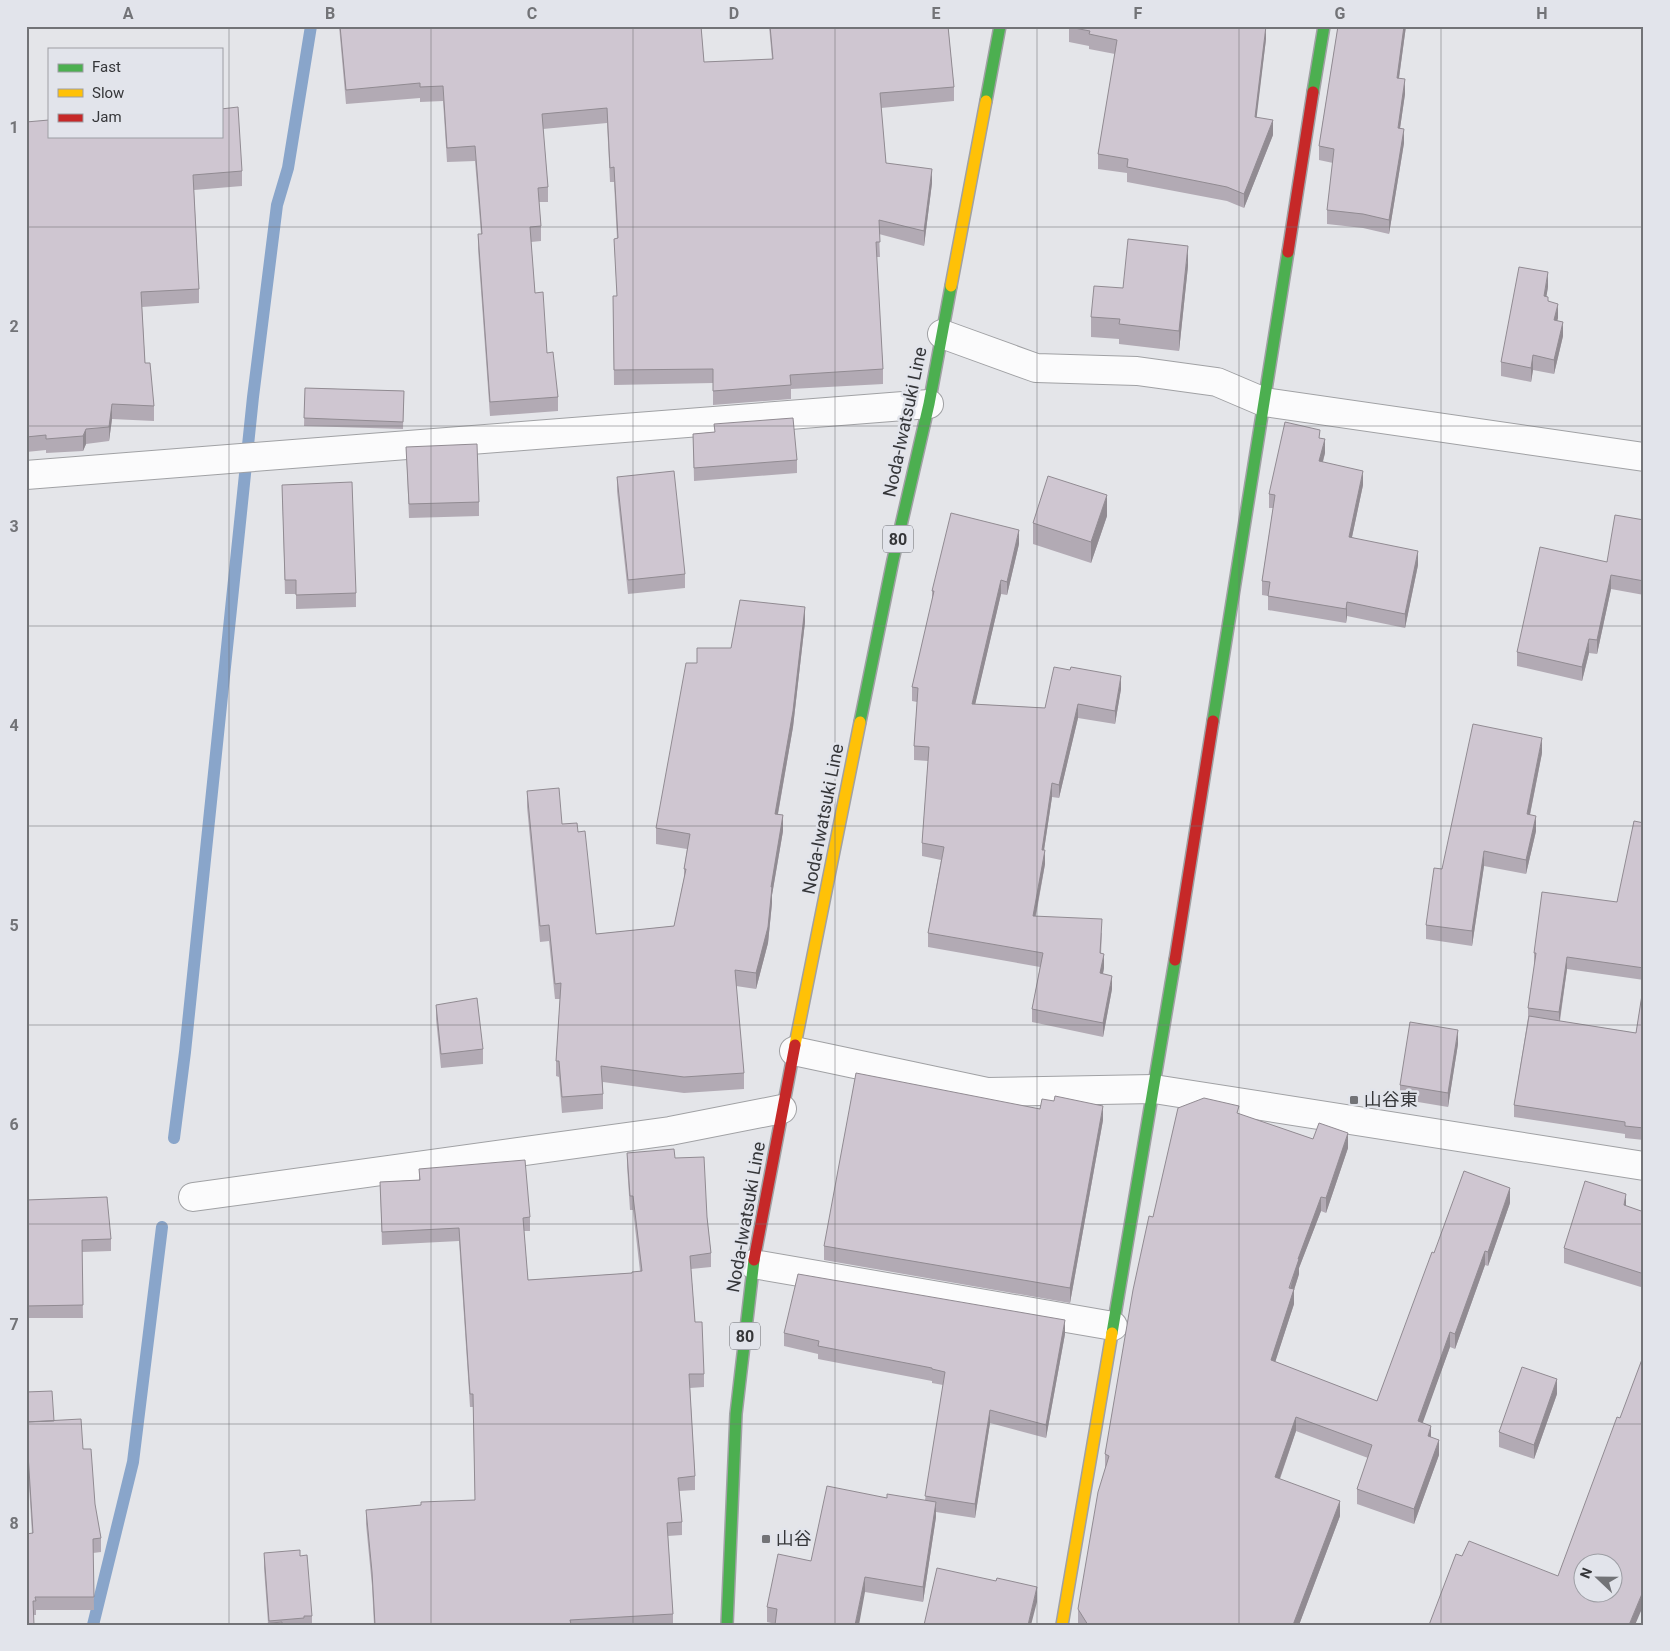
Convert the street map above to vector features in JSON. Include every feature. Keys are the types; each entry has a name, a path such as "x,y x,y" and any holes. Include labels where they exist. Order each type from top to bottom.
{"main road":[{"name":"Noda-Iwatsuki Line","path":"727,1625 736,1414 753,1264 782,1109 891,569 929,404 1000,26"},
{"path":"1062,1625 1154,1089 1324,26"}],"street":[{"path":"942,334 1036,368 1137,371 1217,382 1264,402 1644,457"},
{"path":"26,475 929,404"},
{"path":"794,1051 987,1092 1154,1089 1644,1166"},
{"path":"193,1197 670,1131 782,1109"},
{"path":"753,1264 1112,1326"}],"building":[{"path":"340,26 701,26 704,62 773,59 770,26 948,26 954,87 880,93 886,163 932,169 924,231 879,220 880,242 876,242 883,369 790,375 791,385 713,391 713,369 614,370 613,296 617,296 614,239 618,238 614,167 610,168 607,108 542,114 548,187 538,188 541,226 530,227 535,293 543,292 547,353 553,352 558,397 490,402 478,234 482,234 475,146 447,148 443,86 420,87 420,83 346,90"},
{"path":"1069,26 1266,26 1255,117 1273,120 1244,194 1227,187 1127,167 1128,159 1098,154 1117,40 1089,34 1090,31"},
{"path":"1338,26 1404,26 1397,78 1405,79 1398,128 1404,129 1389,220 1363,214 1327,210 1334,149 1319,146"},
{"path":"238,107 242,171 193,175 199,289 141,292 145,363 150,363 154,406 112,404 109,427 86,429 83,436 46,439 46,435 26,437 26,122 48,120 48,138 222,138 222,109"},
{"path":"1128,239 1188,246 1179,331 1119,324 1120,319 1091,317 1094,286 1123,288"},
{"path":"1519,267 1548,272 1544,296 1548,297 1548,301 1558,304 1554,320 1563,322 1554,360 1533,355 1531,368 1501,362"},
{"path":"305,388 404,391 403,422 304,418"},
{"path":"793,418 797,460 694,468 693,434 715,432 714,424"},
{"path":"1285,422 1320,430 1319,438 1325,439 1319,461 1363,471 1349,537 1418,551 1405,614 1347,602 1346,609 1268,596 1270,582 1262,581 1275,495 1269,494"},
{"path":"477,444 479,502 409,504 406,447"},
{"path":"674,471 685,574 628,580 617,477"},
{"path":"1048,476 1107,495 1091,542 1033,523"},
{"path":"352,482 356,593 296,595 296,580 285,580 282,485"},
{"path":"951,513 1019,530 1007,582 1001,580 972,704 1045,708 1054,667 1070,670 1071,667 1121,676 1115,711 1078,704 1059,785 1052,783 1042,850 1045,850 1033,916 1102,919 1100,953 1104,954 1100,973 1112,976 1103,1023 1032,1009 1043,953 928,933 944,847 922,843 929,747 914,746 918,688 912,687"},
{"path":"1615,515 1644,520 1644,581 1611,575 1597,640 1589,639 1582,667 1517,652 1540,547 1607,562"},
{"path":"740,600 805,607 793,711 775,814 783,815 771,887 768,927 756,973 735,970 744,1073 684,1077 601,1066 603,1094 562,1097 559,1061 556,1061 561,983 555,984 549,925 540,926 527,791 559,788 562,824 577,823 578,832 585,831 596,934 674,926 686,869 684,869 690,834 656,828 686,663 697,663 697,648 731,648"},
{"path":"1473,724 1542,738 1527,814 1536,816 1526,860 1484,851 1472,931 1426,925 1434,868 1442,869"},
{"path":"1634,821 1644,823 1644,968 1567,957 1559,1012 1528,1008 1542,892 1617,902"},
{"path":"1644,982 1644,1128 1625,1126 1625,1122 1514,1105 1529,1016 1636,1033"},
{"path":"477,998 483,1049 441,1054 436,1005"},
{"path":"1410,1022 1458,1030 1448,1093 1400,1085"},
{"path":"856,1073 1040,1109 1042,1099 1054,1101 1055,1096 1103,1106 1070,1288 824,1246"},
{"path":"1204,1098 1239,1106 1237,1113 1313,1139 1319,1123 1348,1133 1326,1198 1321,1197 1298,1259 1289,1288 1294,1289 1271,1360 1377,1401 1464,1171 1510,1188 1488,1252 1485,1251 1455,1334 1450,1332 1418,1421 1431,1426 1428,1436 1439,1440 1414,1509 1357,1489 1372,1445 1296,1417 1275,1477 1340,1501 1293,1625 1088,1625 1078,1609 1098,1492 1109,1456 1105,1454 1133,1290 1149,1216 1153,1217 1178,1108"},
{"path":"674,1149 675,1158 704,1157 711,1253 690,1256 695,1322 702,1322 704,1374 689,1374 695,1476 678,1478 682,1522 667,1523 673,1614 570,1620 571,1624 375,1625 366,1510 421,1505 421,1502 475,1500 473,1394 470,1394 459,1228 382,1232 380,1182 420,1180 419,1169 525,1160 530,1217 523,1218 528,1280 632,1273 642,1271 633,1196 630,1196 627,1153"},
{"path":"1585,1181 1626,1194 1624,1205 1644,1212 1644,1274 1564,1248"},
{"path":"107,1197 111,1239 82,1240 83,1305 26,1306 26,1200"},
{"path":"798,1274 1065,1320 1046,1425 990,1410 975,1504 925,1496 945,1372 818,1346 819,1341 784,1333"},
{"path":"1644,1354 1644,1589 1629,1625 1429,1625 1456,1554 1462,1556 1469,1541 1558,1576 1617,1417 1620,1418"},
{"path":"1522,1367 1557,1379 1534,1445 1499,1432"},
{"path":"52,1391 54,1421 26,1422 26,1392"},
{"path":"81,1419 83,1449 91,1449 95,1504 101,1538 93,1539 94,1597 35,1597 36,1601 33,1601 34,1625 26,1625 26,1534 33,1533 26,1422"},
{"path":"827,1486 887,1498 887,1494 936,1502 923,1587 865,1577 855,1625 775,1625 777,1609 767,1607 778,1554 811,1561"},
{"path":"300,1550 300,1556 307,1555 312,1616 269,1621 264,1553"},
{"path":"937,1568 996,1581 997,1578 1037,1587 1028,1625 924,1625"},
{"path":"282,1622 282,1625 251,1625"}],"waterway":[{"path":"174,1138 185,1052 253,397 277,205 288,168 311,26"},
{"path":"93,1625 133,1462 162,1227"}],"traffic: fast":[{"path":"986,101 1000,26"},
{"path":"1313,92 1324,26"},
{"path":"1213,721 1288,252"},
{"path":"860,722 893,560 929,404 951,286"},
{"path":"1112,1333 1175,960"},
{"path":"727,1625 736,1414 754,1260"}],"traffic: slow":[{"path":"951,286 986,101"},
{"path":"795,1045 860,722"},
{"path":"1062,1625 1112,1333"}],"traffic: jam":[{"path":"1288,252 1313,92"},
{"path":"1175,960 1213,721"},
{"path":"754,1260 795,1045"}],"place":[{"name":"山谷東","path":"1354,1100"},
{"name":"山谷","path":"766,1539"}]}
